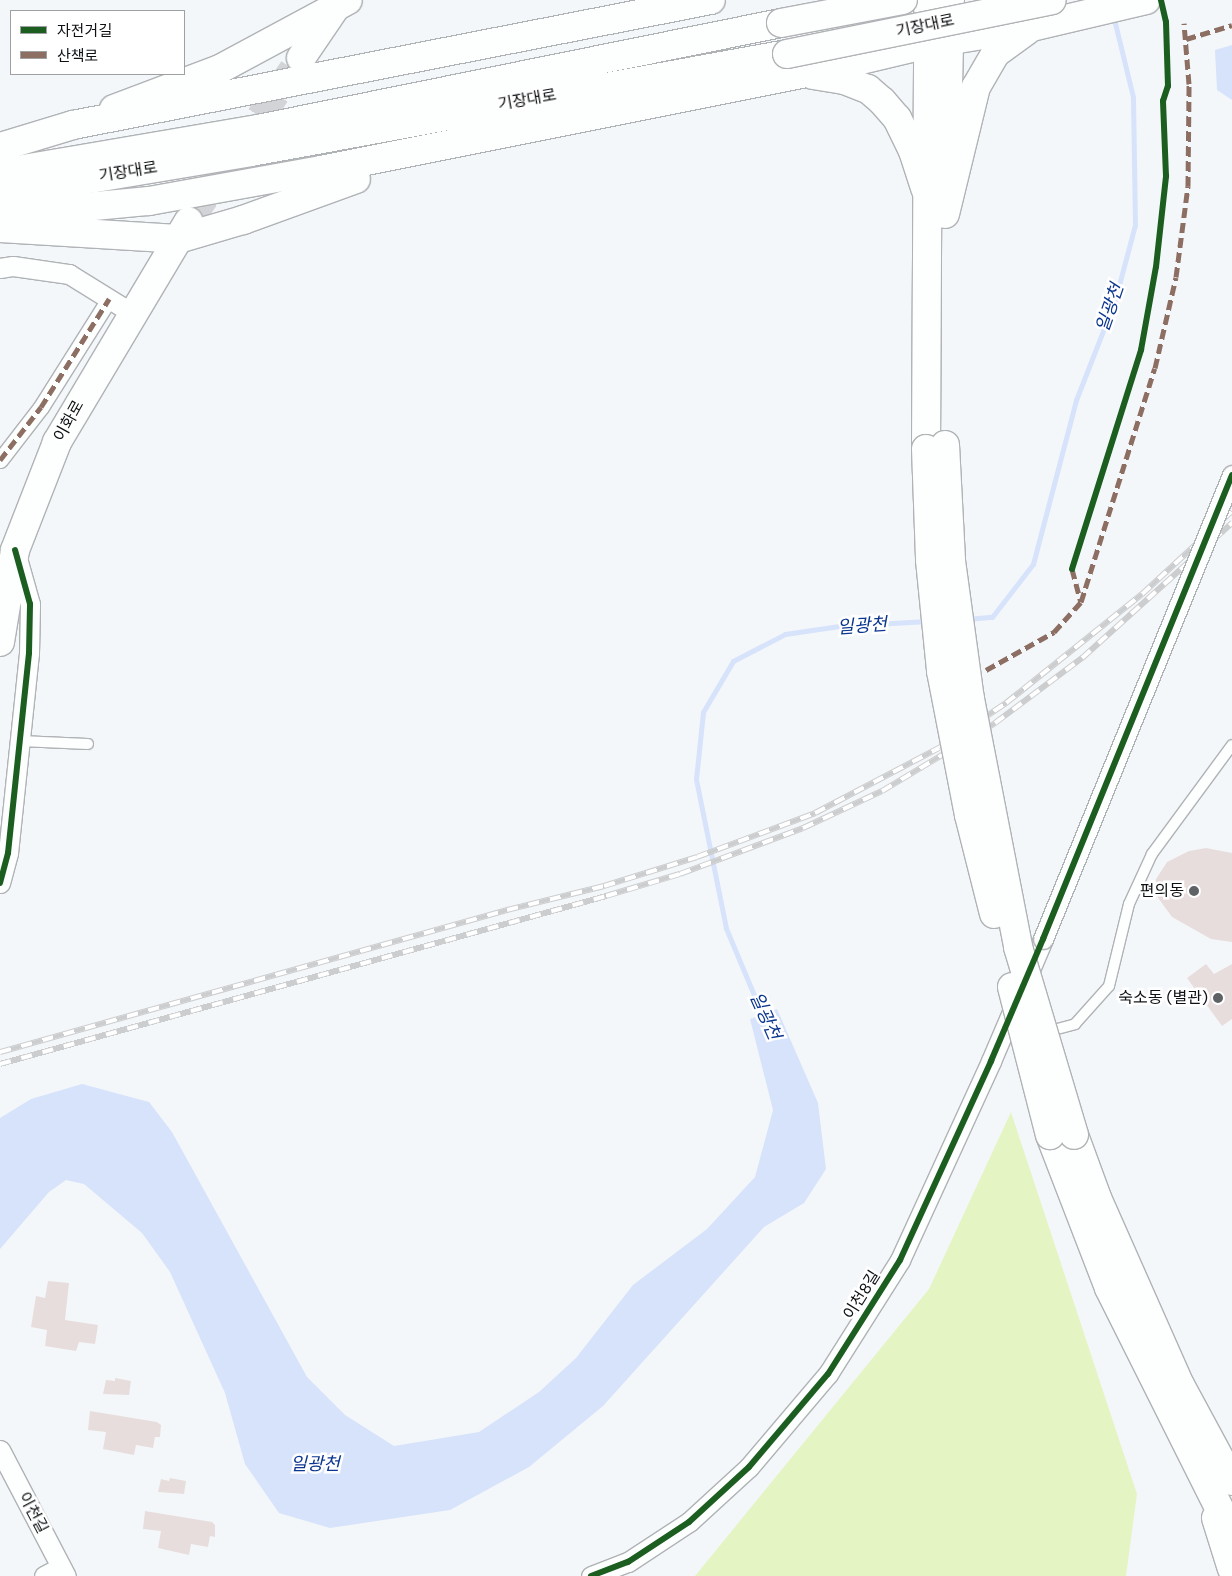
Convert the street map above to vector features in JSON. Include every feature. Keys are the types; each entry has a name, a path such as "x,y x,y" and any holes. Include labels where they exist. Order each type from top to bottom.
{"main road":[{"path":"73,125 711,0"},
{"path":"807,73 851,50 861,36 861,14 852,0"},
{"name":"기장대로","path":"0,194 254,141 903,0"},
{"path":"928,0 938,43 935,447 930,560 941,671 969,815 1062,1135 1109,1288 1232,1534"},
{"path":"938,43 950,0"},
{"path":"1011,0 1013,9 1024,22 1043,17"},
{"path":"0,215 149,201 471,142 807,73 1043,17 1146,0"},
{"path":"0,147 73,125 220,69 342,4"},
{"path":"301,58 342,4"},
{"path":"936,207 987,64 1005,46 1043,17"},
{"name":"기장대로","path":"0,173 254,141 787,54 1043,17"},
{"path":"807,73 844,80 868,90 882,101 896,118 913,151 936,207"},
{"path":"0,228 183,230 243,220 320,190 471,142"},
{"name":"이화로","path":"0,642 15,550 57,442 183,230"},
{"path":"1062,1135 1097,1198 1180,1385 1232,1481"},
{"path":"1158,1337 1201,1391 1232,1441"},
{"path":"1204,1478 1232,1569"}],"street":[{"path":"0,268 12,266 69,274 132,313"},
{"path":"0,460 41,407 108,298"},
{"name":"이천8길","path":"592,1576 628,1562 688,1522 749,1467 828,1374 900,1260 1008,1043 1043,939 1232,475"},
{"path":"0,883 8,853 20,741 30,604 15,550"},
{"name":"이천길","path":"0,1450 64,1571"},
{"path":"44,1576 64,1571"}],"lane":[{"path":"20,741 88,744"},
{"path":"1008,1043 1075,1024 1109,986 1129,904 1152,854 1232,745"}],"green space":[{"path":"1011,1112 1137,1494 1126,1576 695,1576 929,1289"}],"water":[{"path":"1232,45 1232,100 1217,90 1215,50"},
{"name":"일광천","path":"777,1009 818,1103 826,1169 804,1203 764,1227 603,1406 529,1467 450,1510 330,1528 279,1513 245,1464 225,1393 170,1272 142,1233 84,1184 66,1180 49,1192 0,1249 0,1118 31,1099 82,1084 149,1102 172,1132 307,1377 345,1415 394,1446 479,1432 539,1392 576,1358 633,1285 707,1229 755,1177 773,1110 750,1019"}],"building":[{"name":"편의동","path":"1206,848 1232,853 1232,942 1211,939 1172,917 1156,895 1156,879 1167,862 1189,851"},
{"name":"숙소동 (별관)","path":"1206,964 1214,974 1232,964 1232,1019 1222,1026 1187,978"},
{"path":"48,1281 69,1283 65,1320 98,1325 95,1344 79,1342 76,1351 45,1346 47,1330 31,1327 36,1296 45,1298"},
{"path":"115,1378 131,1381 129,1395 103,1394 106,1380 115,1381"},
{"path":"90,1411 157,1422 161,1425 160,1437 155,1437 153,1448 136,1445 134,1455 103,1449 106,1432 88,1430"},
{"path":"170,1478 186,1481 184,1494 158,1492 161,1479 169,1481"},
{"path":"145,1511 212,1522 215,1525 215,1537 210,1536 208,1547 191,1544 189,1555 158,1548 161,1531 143,1529"}],"waterway":[{"name":"일광천","path":"967,619 992,617 1033,564 1076,400 1115,300 1135,225 1133,97 1113,15"},
{"name":"일광천","path":"764,1019 726,928 696,779 703,712 733,661 785,634 839,626 928,621"}],"tunnel":[{"path":"189,221 293,69"}],"railway":[{"path":"0,1052 507,910 604,886 697,857 815,813 939,748 1006,703 1142,594 1232,511"},
{"path":"0,1064 606,896 680,874 803,828 882,791 995,723 1082,658 1232,523"}],"marked path":[{"path":"986,670 1054,632 1081,602 1155,368 1176,277 1188,186 1189,84 1184,23"},
{"path":"1186,39 1232,25"},
{"path":"0,460 41,407 109,299"},
{"path":"1072,569 1081,602"}],"cycle path":[{"path":"1072,569 1141,350 1156,267 1166,176 1163,101 1168,86 1166,22 1161,0"},
{"path":"591,1576 628,1562 689,1522 749,1467 828,1374 900,1260 991,1061 1043,939 1232,475"},
{"path":"0,883 8,853 29,653 30,604 15,550"}],"place":[{"name":"편의동","path":"1194,891"},
{"name":"숙소동 (별관)","path":"1218,998"}]}
